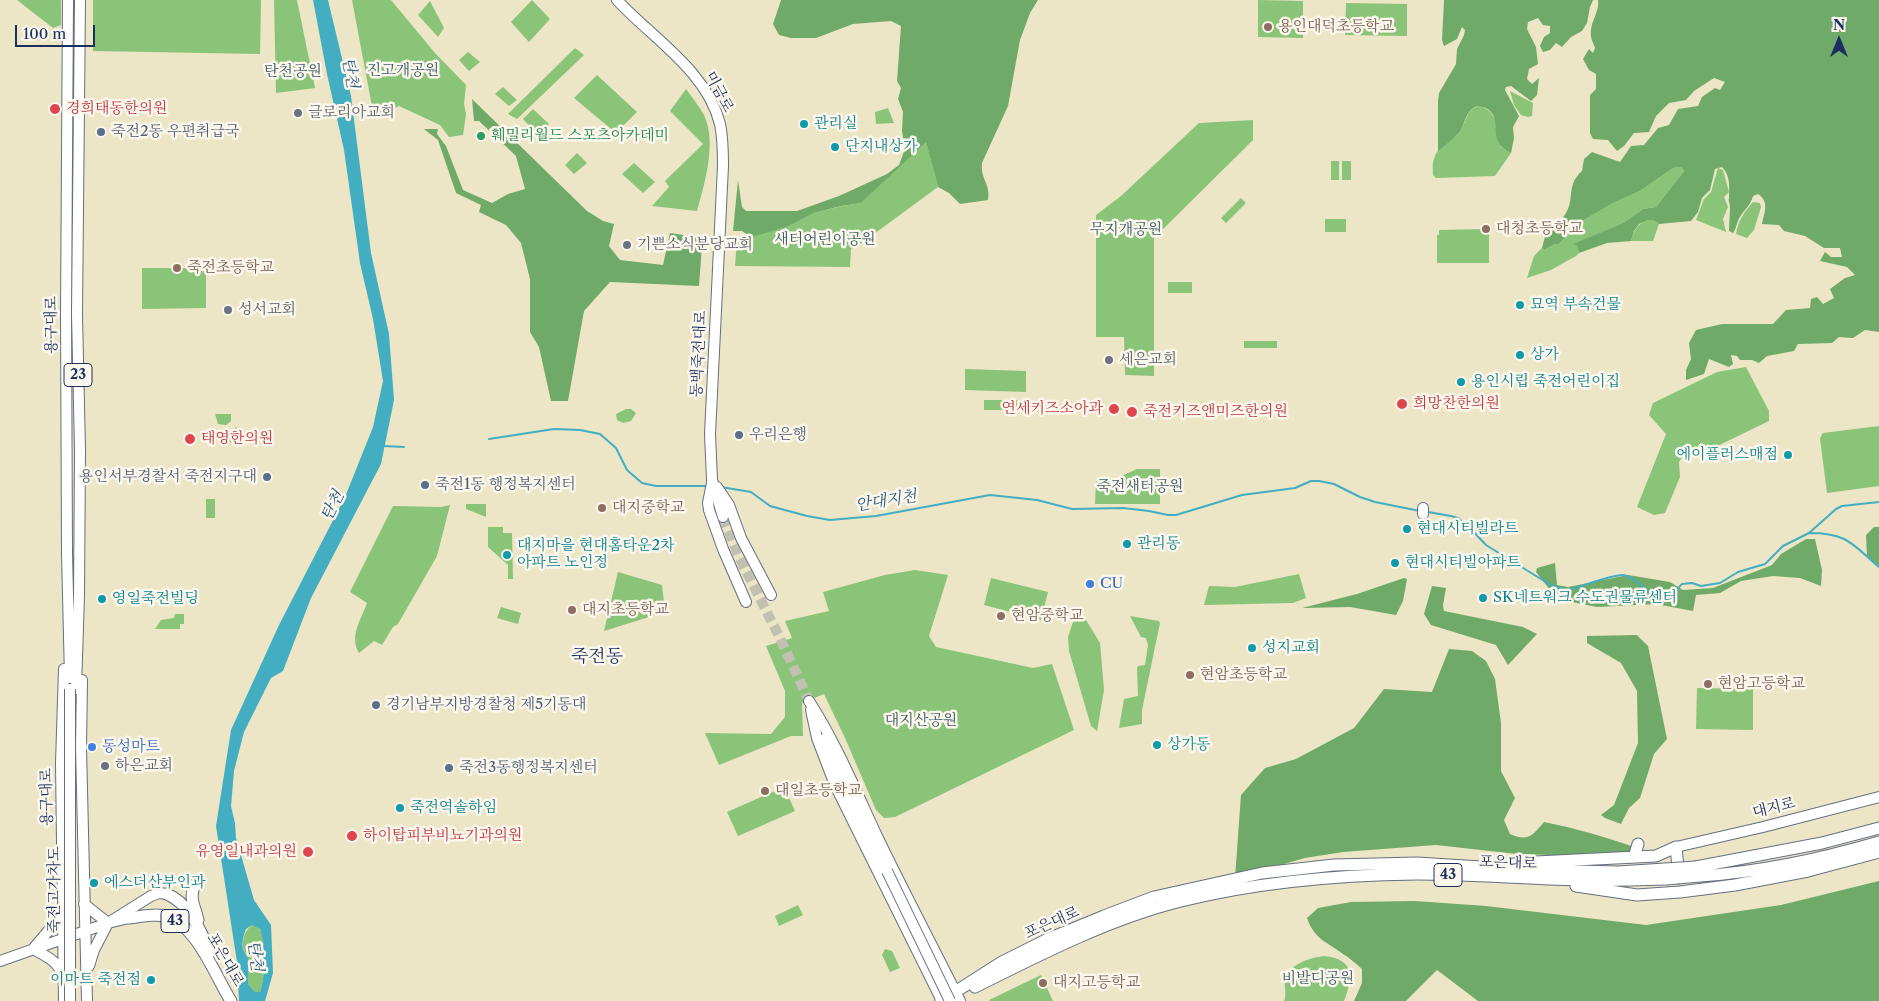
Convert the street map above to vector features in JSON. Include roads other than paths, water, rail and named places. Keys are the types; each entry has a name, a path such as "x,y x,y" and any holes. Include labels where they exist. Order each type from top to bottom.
{"highway":[{"name":"43","path":"1666,874 1698,871 1879,828"},
{"name":"43","path":"1698,871 1735,874 1814,858 1879,842"},
{"path":"1634,857 1638,844"},
{"path":"1469,865 1656,856 1676,847 1680,892"},
{"path":"1484,877 1576,886 1637,895 1735,885 1808,870 1879,852"},
{"name":"포은대로","path":"1230,886 1262,873 1334,865 1418,863 1529,870 1666,874"},
{"name":"포은대로","path":"941,1001 955,999 1002,962 1048,939 1154,897 1182,896 1230,886 1362,876 1419,874 1582,880 1666,874"},
{"path":"196,882 191,895 200,927"},
{"name":"포은대로","path":"167,894 175,898 200,927 208,955 232,1001"},
{"name":"포은대로","path":"129,918 156,915 171,918 182,924 192,933 238,1001"}],"main road":[{"name":"용구대로","path":"68,0 66,314 68,594 73,689"},
{"name":"용구대로","path":"73,689 79,594 80,451 77,314 80,0"},
{"name":"미금로","path":"618,0 694,76 716,113 720,123 723,152 721,228"},
{"name":"동백죽전대로","path":"721,228 710,413 712,480 708,503 713,522 746,602"},
{"path":"712,480 771,595"},
{"path":"723,517 724,505"},
{"name":"용구대로","path":"64,1001 61,738 68,594"},
{"name":"용구대로","path":"79,594 82,645 86,992"},
{"name":"죽전고가차도","path":"70,1001 73,689"},
{"name":"죽전고가차도","path":"73,689 76,1001"},
{"path":"941,1001 876,869 854,806 824,724 809,701 817,738 854,806 955,999"},
{"name":"대지로","path":"1676,847 1879,797"},
{"path":"854,806 891,862 955,999"},
{"name":"포은대로","path":"108,922 151,896 159,893 167,894"},
{"path":"63,898 55,923 33,949 57,964 64,980"},
{"path":"84,904 108,922 90,960 86,992 92,1001"},
{"name":"포은대로","path":"0,961 108,922 129,918"},
{"path":"58,1001 70,965 78,963 85,967"}],"water":[{"name":"탄천","path":"313,0 328,0 351,96 371,253 389,334 394,400 381,464 311,598 283,671 271,678 244,732 234,771 231,806 236,838 254,900 271,925 273,973 265,1001 239,1001 237,962 216,826 231,730 279,625 345,497 373,427 383,381 373,319 360,263 344,150","holes":["252,925 260,929 264,946 261,949 263,976 260,992 255,992 248,984 248,958 244,952 243,940 246,929"]}],"waterway":[{"name":"안대지천","path":"489,439 554,429 580,430 600,434 616,448 627,470 642,483 656,486 707,486"},
{"name":"안대지천","path":"384,446 404,447"},
{"name":"안대지천","path":"721,487 751,492 770,506 830,520 876,516 990,495 1037,500 1072,509 1123,508 1176,515 1242,495 1295,488 1311,481 1334,484 1375,502 1420,511"},
{"path":"1428,512 1458,518 1486,545 1549,584 1562,589 1569,590 1623,575 1634,580 1651,593 1664,597 1673,594 1682,584 1692,583 1701,586 1720,583 1738,572 1765,564 1783,546 1809,533 1842,506 1879,502"},
{"path":"1809,533 1833,535 1849,541 1879,567"}],"tunnel":[{"path":"723,517 739,557 809,701"}],"place":[{"name":"용인대덕초등학교","path":"1268,27"},
{"name":"경희태동한의원","path":"55,109"},
{"name":"글로리아교회","path":"298,113"},
{"name":"관리실","path":"804,124"},
{"name":"죽전2동 우편취급국","path":"101,132"},
{"name":"훼밀리월드 스포츠아카데미","path":"481,136"},
{"name":"단지내상가","path":"835,147"},
{"name":"대청초등학교","path":"1486,229"},
{"name":"기쁜소식분당교회","path":"627,245"},
{"name":"죽전초등학교","path":"177,268"},
{"name":"묘역 부속건물","path":"1520,305"},
{"name":"성서교회","path":"228,310"},
{"name":"상가","path":"1520,355"},
{"name":"세은교회","path":"1109,360"},
{"name":"용인시립 죽전어린이집","path":"1461,382"},
{"name":"희망찬한의원","path":"1402,404"},
{"name":"연세키즈소아과","path":"1114,409"},
{"name":"죽전키즈앤미즈한의원","path":"1132,412"},
{"name":"우리은행","path":"739,435"},
{"name":"태영한의원","path":"190,439"},
{"name":"에이플러스매점","path":"1788,455"},
{"name":"용인서부경찰서 죽전지구대","path":"267,477"},
{"name":"죽전1동 행정복지센터","path":"425,485"},
{"name":"대지중학교","path":"602,508"},
{"name":"현대시티빌라트","path":"1407,529"},
{"name":"관리동","path":"1127,544"},
{"name":"대지마을 현대홈타운2차 아파트 노인정","path":"507,555"},
{"name":"현대시티빌아파트","path":"1395,563"},
{"name":"CU","path":"1090,584"},
{"name":"SK네트워크 수도권물류센터","path":"1483,598"},
{"name":"영일죽전빌딩","path":"102,599"},
{"name":"대지초등학교","path":"572,610"},
{"name":"현암중학교","path":"1001,616"},
{"name":"성지교회","path":"1252,648"},
{"name":"현암초등학교","path":"1190,675"},
{"name":"현암고등학교","path":"1708,684"},
{"name":"경기남부지방경찰청 제5기동대","path":"376,705"},
{"name":"상가동","path":"1157,745"},
{"name":"동성마트","path":"92,747"},
{"name":"하은교회","path":"105,766"},
{"name":"죽전3동행정복지센터","path":"449,768"},
{"name":"대일초등학교","path":"765,791"},
{"name":"죽전역솔하임","path":"400,808"},
{"name":"하이탑피부비뇨기과의원","path":"352,836"},
{"name":"유영일내과의원","path":"308,852"},
{"name":"에스더산부인과","path":"94,883"},
{"name":"이마트 죽전점","path":"151,980"},
{"name":"대지고등학교","path":"1043,983"}],"district":[{"name":"죽전동","path":"597,657"}],"park label":[{"name":"진고개공원","path":"403,71"},
{"name":"탄천공원","path":"293,72"},
{"name":"무지개공원","path":"1126,230"},
{"name":"새터어린이공원","path":"825,240"},
{"name":"죽전새터공원","path":"1140,487"},
{"name":"대지산공원","path":"921,721"},
{"name":"비발디공원","path":"1318,979"}]}
